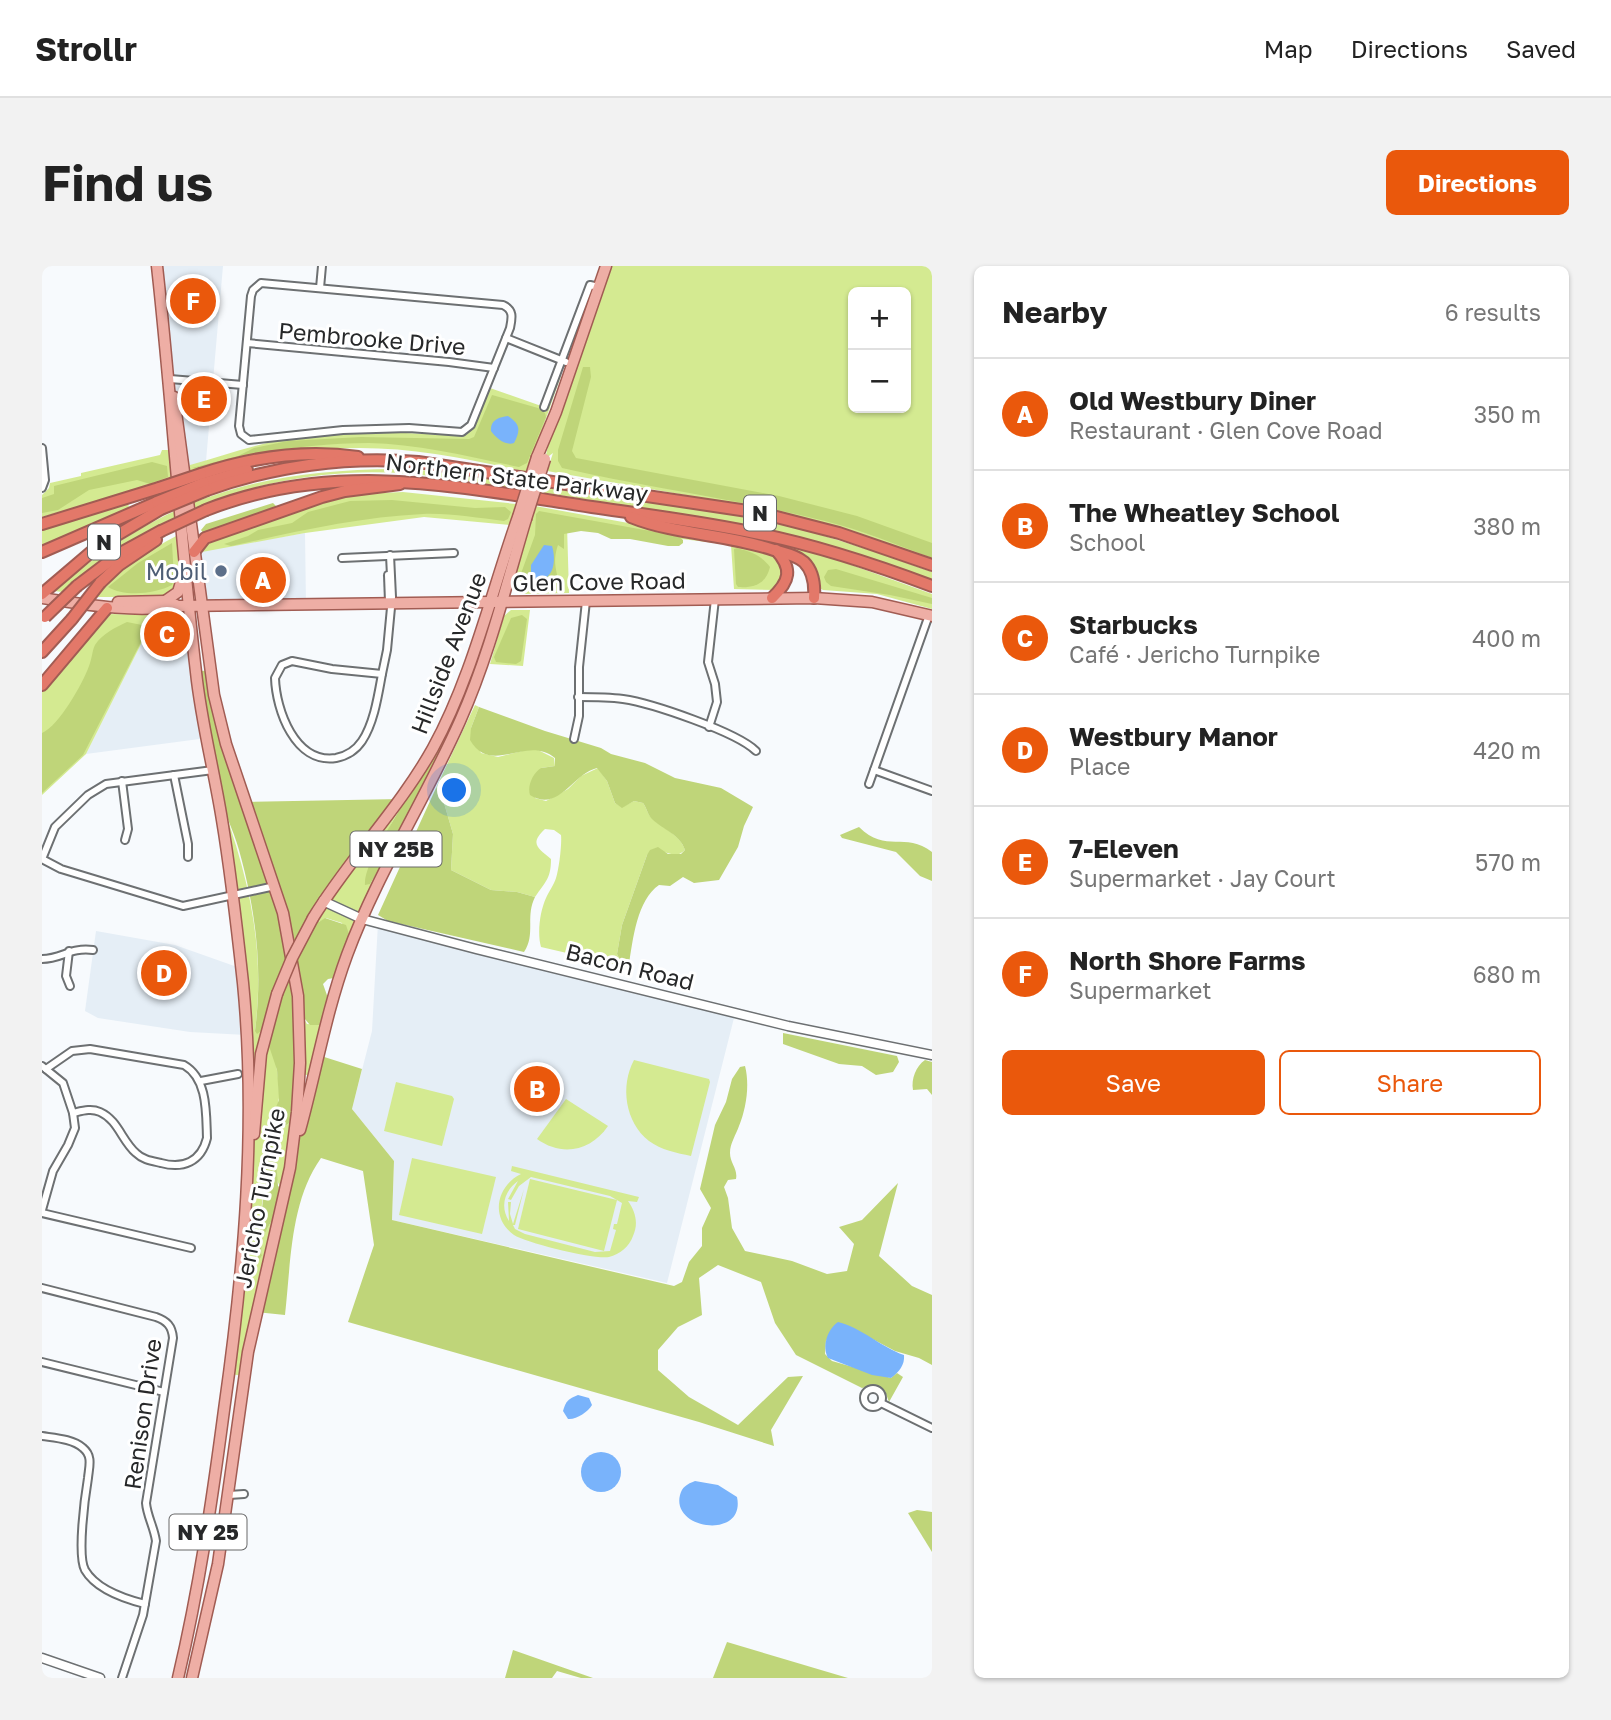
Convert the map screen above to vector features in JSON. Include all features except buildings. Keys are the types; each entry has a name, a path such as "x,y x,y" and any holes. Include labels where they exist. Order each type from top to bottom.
{"highway":[{"path":"42,552 159,506 250,461 330,453 378,459"},
{"name":"Northern State Parkway","path":"204,482 250,477 288,468 378,459 437,464 742,509 820,527 932,565"},
{"name":"Northern State Parkway","path":"161,533 206,510 256,494 314,483 364,480 414,482 740,530 789,540 866,562 932,586"},
{"path":"44,522 159,488 204,482"},
{"path":"194,552 201,541 208,537 322,497 345,491 414,482"},
{"name":"N","path":"42,596 53,583 105,542 159,506"},
{"path":"612,510 648,524 723,536 796,558 806,565 813,577 814,597"},
{"path":"42,652 100,583 161,533"},
{"name":"N","path":"44,619 77,586 119,554 161,533"},
{"path":"772,598 783,586 787,575 786,564 776,550"},
{"path":"42,685 107,608"}],"main road":[{"name":"NY 25","path":"157,266 170,379 170,414 184,565 184,606"},
{"name":"Hillside Avenue","path":"290,1168 330,1007 346,957 362,919 461,719 481,668 522,518 556,412 567,363 606,266"},
{"name":"NY 25","path":"170,379 178,412 201,606"},
{"name":"Hillside Avenue","path":"247,1204 260,1065 277,994 292,958 323,901 401,799 435,745 461,685 489,602 522,518"},
{"path":"165,601 179,590 184,565"},
{"name":"Glen Cove Road","path":"42,596 107,608 158,609 184,606 814,597 872,602 930,615"},
{"name":"Glen Cove Road","path":"79,603 165,601 184,606"},
{"name":"Jericho Turnpike","path":"177,1678 208,1533 239,1306 247,1204 245,1026 233,896 184,606"},
{"name":"Jericho Turnpike","path":"192,1678 210,1607 252,1332 290,1168 299,1086 299,1020 291,949 275,886 221,726 211,682 201,606"},
{"path":"228,1384 242,1387"}],"street":[{"path":"320,288 322,266"},
{"path":"268,283 320,288 503,305 510,310 512,316 506,338 471,425 462,432 353,429 249,440 241,434 239,426 251,296 257,286 268,283"},
{"path":"506,338 567,363"},
{"name":"Pembrooke Drive","path":"247,343 494,368"},
{"name":"Hillside Avenue","path":"544,407 567,363"},
{"path":"170,379 243,385"},
{"path":"42,448 46,480 42,488"},
{"path":"342,558 454,553"},
{"path":"382,674 332,669 292,661 282,665 275,678 275,689 289,729 304,749 315,756 332,759 348,754 362,741 367,730 382,674 389,635 392,597 390,555"},
{"path":"709,727 717,702 708,662 715,599"},
{"path":"574,739 578,722 579,667 586,601"},
{"path":"869,783 930,615"},
{"path":"579,697 612,698 642,703 741,739 756,751"},
{"path":"213,770 122,781 94,790 68,813 52,832 42,859 61,869 173,904 188,905 275,886"},
{"path":"874,770 932,791"},
{"path":"174,775 188,844 188,857"},
{"path":"122,781 128,828 125,840"},
{"name":"Bacon Road","path":"323,901 362,919 476,949 789,1026 932,1055"},
{"path":"42,959 75,949 93,950"},
{"path":"69,951 66,976 71,986"},
{"path":"73,1113 90,1110 102,1113 116,1125 138,1156 182,1166 196,1158 205,1146 207,1138 201,1082 189,1068 175,1062 90,1049 72,1051 44,1067 63,1083 73,1113 74,1134 53,1171 42,1212 191,1248"},
{"path":"201,1082 239,1074"},
{"name":"Renison Drive","path":"42,1288 156,1317 166,1322 172,1331 173,1339 146,1503 156,1541 145,1604 122,1678"},
{"path":"42,1362 164,1392"},
{"path":"881,1403 932,1428"},
{"path":"42,1436 76,1443 89,1455 82,1559 86,1571 112,1592 145,1604"},
{"path":"229,1495 244,1494"},
{"path":"42,1658 86,1676 100,1678"}],"shaded area":[{"path":"157,266 223,266 206,461 184,470 170,379"},
{"path":"305,533 306,605 201,606 194,552"},
{"path":"189,606 207,738 86,754 142,642 155,641 151,609"},
{"path":"378,923 735,1014 667,1283 392,1220 394,1161 352,1109 372,1031"},
{"path":"96,931 175,945 240,968 246,1035 190,1032 98,1018 85,1011"}],"green space":[{"path":"606,266 932,266 932,558 782,512 547,471 553,453 545,459 556,412"},
{"path":"583,367 590,367 591,377 572,451 576,458 779,496 857,516 932,543 932,558 825,521 562,468 558,461 558,450"},
{"path":"561,376 527,472 429,453 354,448 295,453 190,473 190,465 257,445 298,437 360,432 464,436 475,427 490,388 547,408 558,377"},
{"path":"492,395 538,408 545,413 546,417 527,463 519,467 425,448 369,443 282,450 198,469 192,468 238,456 254,448 288,441 361,437 469,439 474,437"},
{"path":"162,450 169,450 172,480 42,517 42,495 50,483 160,455"},
{"path":"152,462 167,466 168,477 150,484 137,480 89,490 58,510 42,513 42,498 54,494 54,486"},
{"path":"396,469 524,483 522,490 435,476 369,472 307,477 268,484 195,508 160,525 127,544 63,592 54,591 94,559 133,533 172,512 212,496 254,484 298,476"},
{"path":"542,486 750,517 875,552 932,572 932,580 847,550 768,529 540,492"},
{"path":"403,492 516,504 510,525 424,517 305,533 202,552 206,542 332,499 359,494"},
{"path":"392,500 475,508 505,507 511,512 504,521 433,514 374,518 231,546 224,544 258,530 292,523 308,512 350,501"},
{"path":"128,501 129,509 42,547 42,528"},
{"path":"273,503 276,506 273,509 204,534 201,530 206,524"},
{"path":"535,506 727,541 774,554 780,559 784,574 775,590 734,589 731,545 567,525 569,593 521,594 513,585"},
{"path":"539,511 678,536 683,543 679,546 668,546 630,539 611,539 598,533 581,531 564,534 564,549 558,545 555,558 559,591 523,587 519,579 535,535 536,514"},
{"path":"178,535 180,585 163,597 95,597 113,578 134,562"},
{"path":"172,543 172,585 157,591 140,593 122,592 108,587 138,563"},
{"path":"784,545 835,559 932,594 932,609 877,594 823,590 818,587 817,575 782,549"},
{"path":"734,549 755,554 770,567 766,577 758,584 738,587 736,584"},
{"path":"836,569 932,598 932,604 831,586 824,577 828,570"},
{"path":"511,610 530,610 523,666 490,664 504,616"},
{"path":"109,614 152,615 155,641 142,642 86,754 42,795 42,691"},
{"path":"522,615 527,619 521,661 516,664 496,662 494,657 511,618"},
{"path":"127,622 152,627 153,637 142,640 83,755 42,793 42,733 56,722 76,693 98,641"},
{"path":"209,670 247,802 401,799 313,919 319,922 325,918 346,925 349,934 340,957 343,968 334,978 323,984 329,1001 321,1025 310,1025 299,1012 294,1033 295,1119 274,1135 278,1186 282,1189 318,1055 362,1069 352,1109 394,1161 392,1220 674,1286 682,1282 689,1262 702,1246 702,1228 711,1208 700,1189 715,1125 726,1102 732,1079 740,1067 745,1066 745,1105 730,1149 736,1179 728,1180 724,1187 732,1228 745,1251 792,1261 827,1274 847,1271 854,1244 839,1227 862,1220 898,1183 879,1256 912,1286 932,1295 932,1365 895,1351 861,1333 826,1340 825,1354 832,1361 891,1378 897,1373 903,1377 889,1402 885,1391 874,1385 862,1388 796,1355 775,1323 761,1282 718,1265 699,1278 702,1315 678,1327 658,1350 658,1370 689,1397 738,1425 788,1377 803,1376 771,1430 774,1446 348,1322 374,1245 363,1171 321,1158 303,1194 298,1213 285,1315 256,1312 280,1209 266,1231 262,1256 257,1262 268,1146 267,1128 279,1100 277,1070 265,1034 261,1031 257,1034 255,1031 258,963 254,918 239,850 219,797 207,746 196,672"},
{"path":"465,675 477,679 431,780 410,810 399,837 370,884 365,885 374,854 406,798"},
{"path":"475,705 479,707 471,728 481,753 498,757 534,748 554,758 555,766 541,768 535,798 546,801 568,789 581,776 598,768 607,781 615,803 622,807 634,801 643,803 650,816 683,844 685,850 679,854 662,852 647,855 622,925 617,954 623,966 541,947 541,916 556,878 560,857 561,835 554,830 545,829 537,838 537,846 551,859 551,865 547,879 535,897 517,892 491,890 451,870 453,834 440,789 436,788"},
{"path":"479,707 601,748 611,754 645,763 675,778 721,788 753,807 738,847 719,880 694,883 683,877 670,886 659,885 652,892 641,910 629,964 626,967 617,954 622,925 647,855 650,850 658,847 668,854 681,854 685,850 683,845 652,819 643,803 634,801 622,808 615,803 607,781 597,768 580,777 557,796 540,799 530,795 533,776 541,768 555,766 555,758 533,750 499,756 488,755 479,750 470,740 471,728"},
{"path":"418,773 385,836 370,884 393,847 410,810 431,780 343,968 340,957 347,941 342,923 326,918 320,922 313,918"},
{"path":"436,788 440,789 453,834 451,870 491,890 517,892 535,897 528,945 524,952 388,921 378,915"},
{"path":"217,789 245,879 256,937 258,998 255,1031 264,1033 272,1046 279,1092 269,1133 256,1261 262,1256 265,1233 278,1212 244,1376 230,1374 257,1088 247,1085 245,1017"},
{"path":"859,827 878,839 913,843 932,852 932,881 920,876 896,852 842,838 840,835"},
{"path":"299,1010 307,1024 321,1025 313,1077 300,1073 293,1033"},
{"path":"783,1033 897,1056 899,1062 893,1072 876,1075 862,1066 839,1064 783,1044"},
{"path":"634,1060 709,1079 691,1156 654,1144 635,1124 630,1114 626,1092"},
{"path":"925,1060 932,1062 932,1095 927,1089 913,1090 915,1073"},
{"path":"396,1082 452,1096 454,1099 442,1146 384,1131"},
{"path":"566,1099 608,1126 593,1141 576,1149 556,1148 537,1139"},
{"path":"295,1119 284,1196 277,1180 274,1135"},
{"path":"412,1158 496,1177 482,1234 399,1215"},
{"path":"512,1166 639,1197 637,1202 628,1201 636,1222 635,1231 627,1247 609,1257 602,1257 546,1246 514,1235 501,1220 499,1211 501,1194 513,1179 521,1174 511,1171","holes":["531,1177 610,1196 622,1203 617,1224 614,1224 613,1229 616,1230 610,1251 595,1252 515,1229 513,1225 524,1189 513,1224 511,1202 508,1202 509,1221 504,1205 509,1190 518,1181 508,1199 511,1200 519,1186"]},
{"path":"530,1179 617,1200 604,1251 518,1229"},
{"path":"917,1510 932,1512 932,1552 908,1513"},
{"path":"727,1642 848,1678 713,1678"},
{"path":"513,1650 593,1678 581,1678 557,1671 552,1678 505,1678"}],"water":[{"path":"508,416 518,428 514,443 511,444 501,441 491,431 496,420"},
{"path":"544,545 552,546 553,568 548,577 537,581 531,574 531,565"},
{"path":"838,1322 904,1355 899,1371 891,1378 872,1375 828,1358 825,1348 827,1338"},
{"path":"578,1395 589,1398 592,1405 582,1415 568,1419 563,1411 565,1405"},
{"path":"601,1452 609,1453 615,1458 620,1464 620,1480 615,1486 609,1491 601,1492 593,1491 587,1486 582,1480 581,1472 582,1464 587,1458 593,1453"},
{"path":"695,1481 718,1485 737,1497 737,1511 731,1520 708,1525 686,1516 680,1507 680,1495 685,1486"}],"place":[{"name":"North Shore Farms","path":"193,301"},
{"name":"7-Eleven","path":"204,399"},
{"name":"Mobil","path":"221,571"},
{"name":"Old Westbury Diner","path":"263,580"},
{"name":"Starbucks","path":"167,634"},
{"name":"Westbury Manor","path":"164,973"},
{"name":"The Wheatley School","path":"537,1089"}]}
